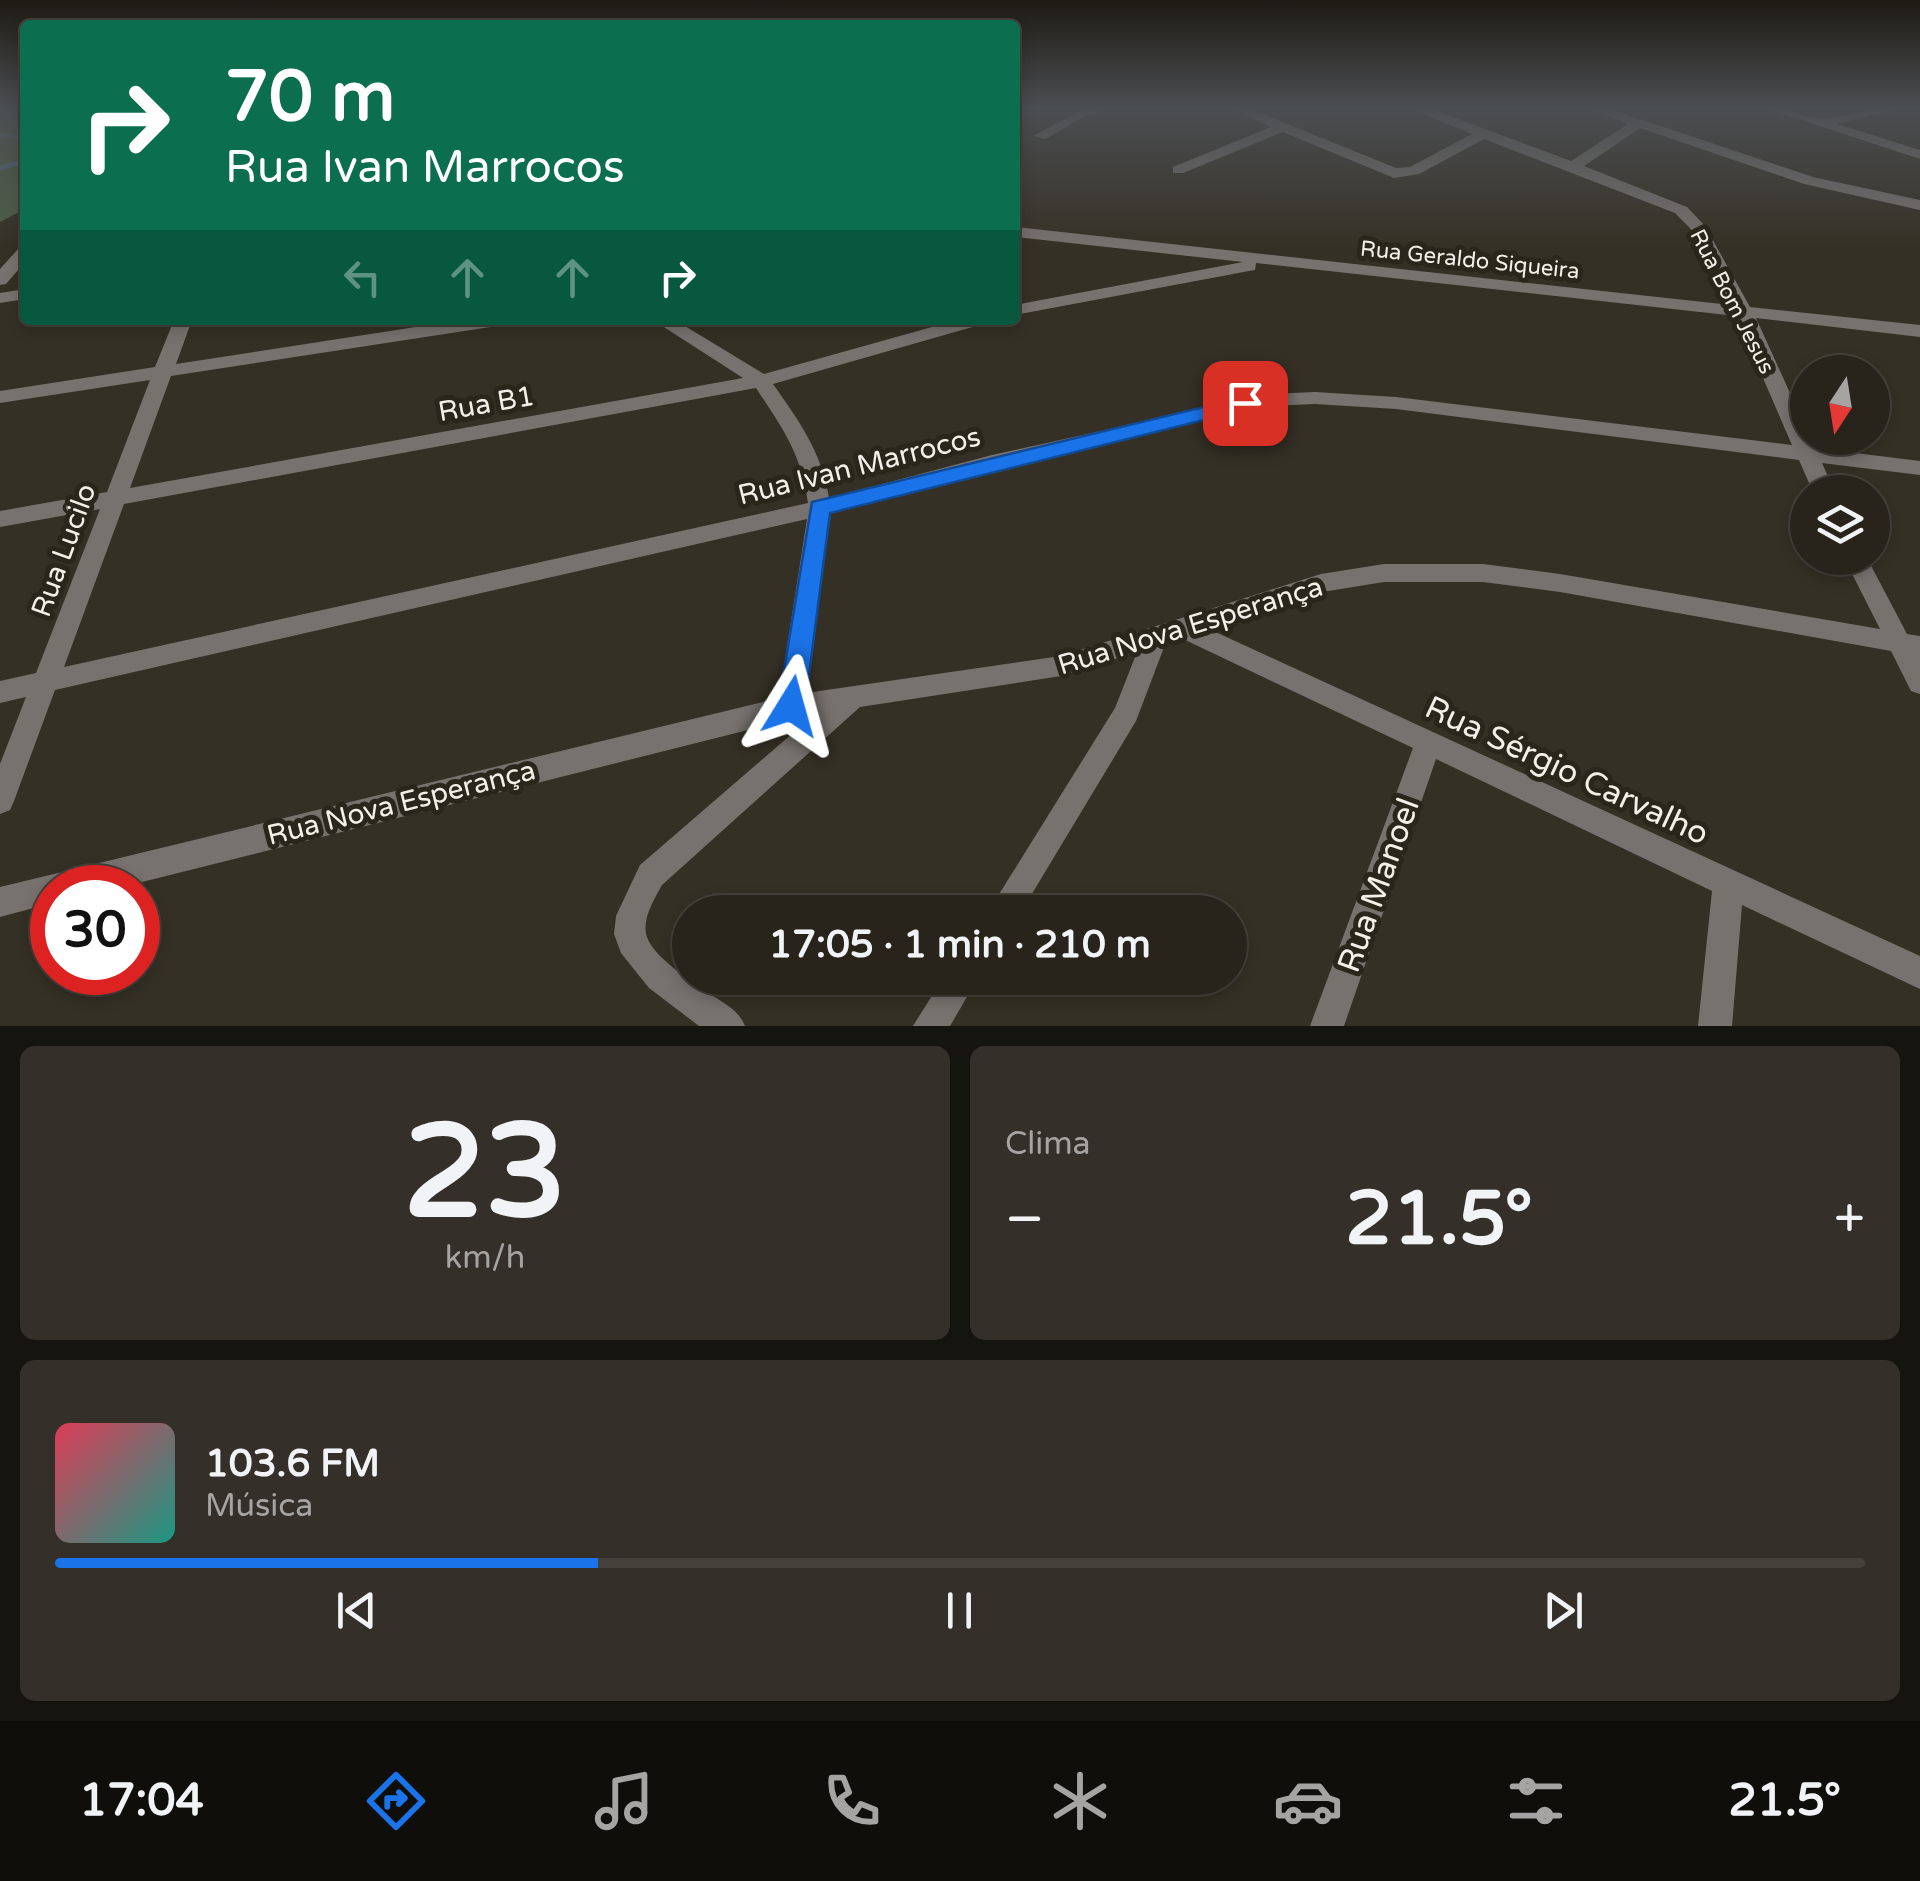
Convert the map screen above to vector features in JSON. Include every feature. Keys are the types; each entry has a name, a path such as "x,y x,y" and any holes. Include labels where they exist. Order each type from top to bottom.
{"street":[{"path":"1178,170 1215,155"},
{"path":"1344,155 1382,171 1414,172 1445,155"},
{"name":"Rua Bom Jesus","path":"1543,155 1672,204 1689,216 1743,312 1790,419"},
{"path":"1573,166 1590,155"},
{"path":"1734,155 1827,186 1920,205"},
{"name":"Rua Geraldo Siqueira","path":"1020,233 1920,332"},
{"path":"0,280 20,258"},
{"path":"1020,309 1167,279 1282,261"},
{"name":"Rua Lucilo","path":"0,801 182,325"},
{"path":"0,397 465,325"},
{"path":"670,325 760,382 803,442 814,470 820,508 791,706"},
{"name":"Rua B1","path":"0,519 760,382 959,325"},
{"name":"Rua Ivan Marrocos","path":"0,692 820,508 1189,416 1285,398 1396,404 1790,451"},
{"name":"Rua Ivan Marrocos","path":"1820,455 1920,468"},
{"name":"Rua Nova Esperança","path":"148,865 791,706 1062,666 1321,583 1384,572 1430,570 1560,583 1909,644"},
{"path":"1866,575 1909,644 1920,683"},
{"name":"Rua Sérgio Carvalho","path":"1186,629 1920,973"},
{"path":"1015,895 1127,713 1155,639"},
{"path":"728,1026 650,967 632,941 634,908 652,876 852,698"},
{"name":"Rua Manoel","path":"1327,1026 1428,744"},
{"path":"1715,1026 1728,884"},
{"name":"Rua Nova Esperança","path":"0,902 30,894"},
{"path":"930,1026 951,995"}],"green space":[{"path":"0,155 20,155 20,212 0,222"}],"waterway":[{"path":"0,168 20,162"}],"route":[{"path":"791,706 820,508 992,462 1245,403"}]}
